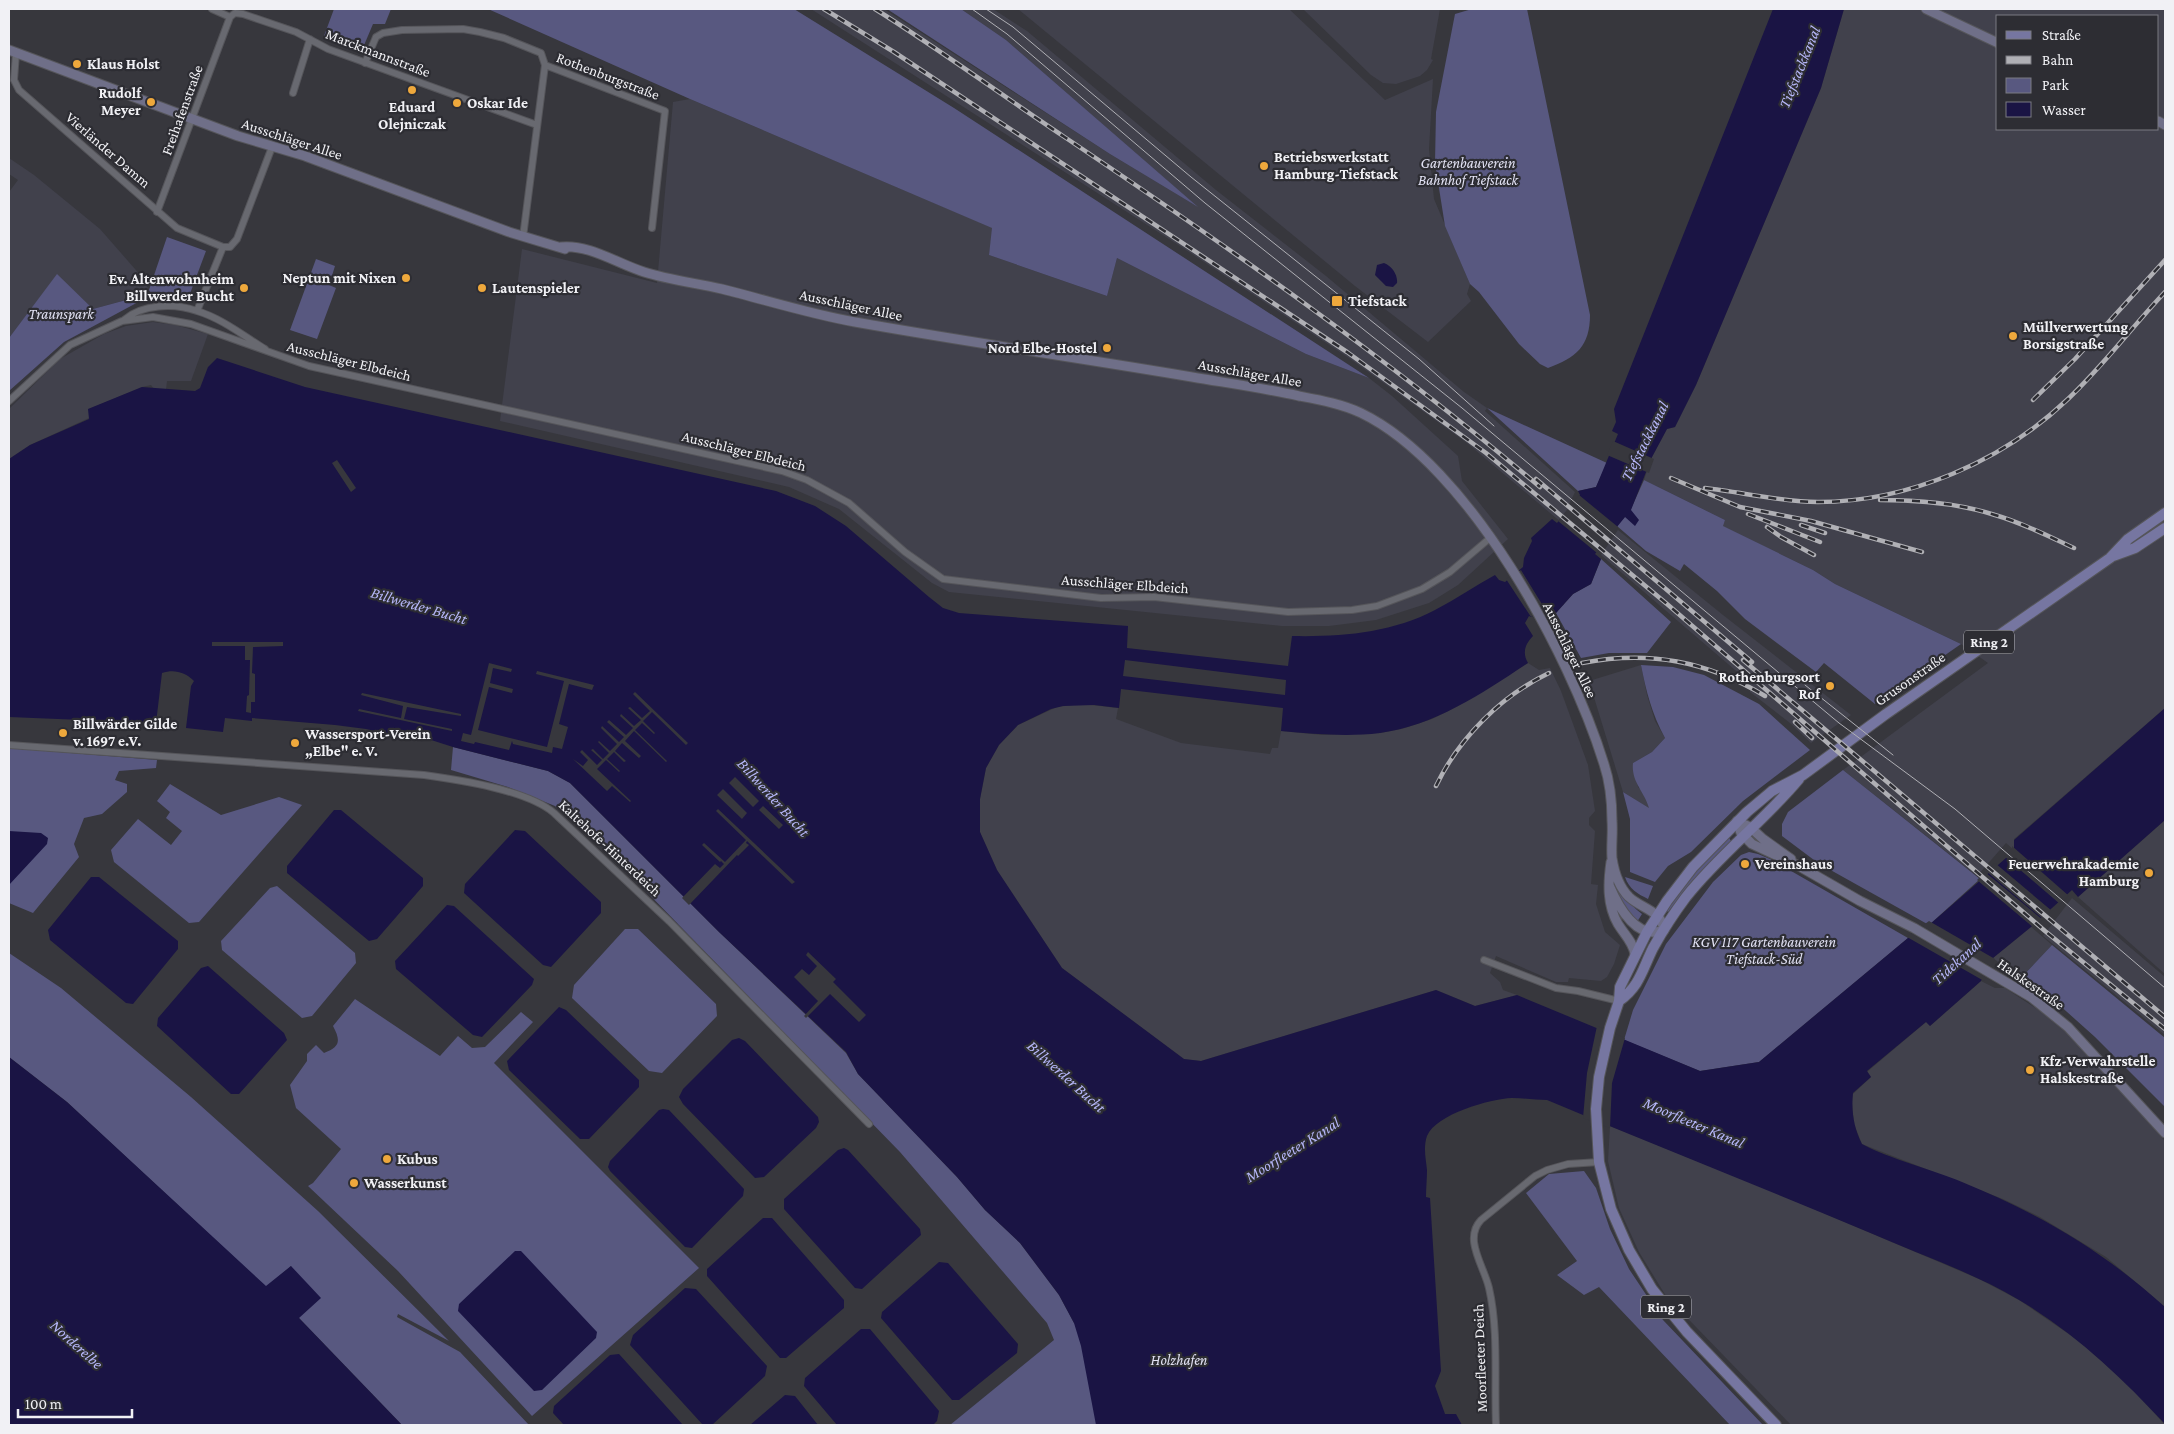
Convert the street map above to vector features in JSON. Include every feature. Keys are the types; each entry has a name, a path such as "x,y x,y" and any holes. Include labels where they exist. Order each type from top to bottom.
{"main road":[{"name":"Grusonstraße","path":"1647,932 1657,915 1693,867 1737,821 1772,792 1803,775 1886,714 2110,558 2128,539 2165,513"},
{"name":"Grusonstraße","path":"2110,558 2134,548 2165,528"},
{"name":"Grusonstraße","path":"1664,930 1686,897 1743,837 1780,802 1803,775"},
{"name":"Ring 2","path":"1619,1001 1633,991 1664,930"},
{"name":"Ring 2","path":"1647,932 1620,987 1619,1001 1599,1077 1596,1110 1598,1162 1611,1209 1629,1250 1652,1288 1687,1332 1776,1425"}],"street":[{"name":"Marckmannstraße","path":"212,9 230,16 235,13 242,14 310,39 328,49 365,63 537,125"},
{"path":"1926,9 1996,42"},
{"name":"Freihafenstraße","path":"157,212 230,16"},
{"name":"Rothenburgstraße","path":"365,63 376,37 383,33 402,30 463,29 504,38 539,51 544,58 544,65 523,237"},
{"path":"293,93 310,39"},
{"name":"Ausschläger Allee","path":"12,51 272,147 305,156 523,237 614,261 644,272 853,322 1255,387 1346,407 1374,420 1417,452 1447,483 1490,538 1538,613 1570,675 1604,766 1612,808 1610,904 1613,914 1632,945 1635,954"},
{"name":"Vierländer Damm","path":"12,51 14,80 19,90 157,212 178,228 223,247"},
{"name":"Rothenburgstraße","path":"544,65 665,111 652,228"},
{"path":"197,311 218,255 223,247 230,248 237,239 272,147"},
{"path":"122,321 133,312 151,307 197,311 274,355"},
{"name":"Ausschläger Elbdeich","path":"9,401 70,345 122,321 152,317 179,321 309,366 782,471 807,480 849,502 905,552 943,579 1101,598 1154,597 1288,612 1315,613 1377,606 1422,589 1450,572 1490,538"},
{"name":"Kaltehofe-Hinterdeich","path":"9,745 424,774 485,787 536,801 554,813 669,921 869,1124"},
{"path":"1737,821 1743,837"},
{"name":"Halskestraße","path":"1737,821 1752,828 1763,839 1783,852 1799,866"},
{"name":"Halskestraße","path":"1743,837 1752,844 1799,866 1860,901 1914,928 2031,997 2061,1021 2165,1133"},
{"name":"Ausschläger Allee","path":"1612,857 1615,872 1627,895 1657,915"},
{"path":"1609,885 1628,917 1638,927 1647,932 1664,930 1662,921 1657,915"},
{"path":"1484,960 1556,988 1578,991 1619,1001"},
{"name":"Moorfleeter Deich","path":"1496,1425 1492,1311 1486,1277 1473,1241 1475,1227 1535,1176 1560,1166 1598,1162"}],"shaded area":[{"path":"811,9 884,9 1110,154 1195,205 1006,40 961,9 993,9 1027,31 1216,190 1326,276 1464,392 1487,408 1485,411 1575,492 1569,504 1574,508 1562,523 1467,443 1349,358 1180,246"},
{"path":"1018,9 1289,9 1385,100 1433,79 1429,149 1434,199 1470,284 1467,294 1471,301 1428,342 1355,286"},
{"path":"1303,9 1440,9 1431,59 1433,60 1427,70 1420,76 1396,84 1383,83 1371,75"},
{"path":"1844,9 2165,9 2165,708 2014,839 2014,850 2006,843 1977,876 1843,770 1988,663 1961,644 1835,584 1813,570 1722,526 1725,520 1644,480 1652,457 1667,429 1675,427 1696,385 1821,88"},
{"path":"690,99 993,228 989,255 1107,296 1117,258 1306,354 1369,378 1392,396 1458,456 1462,481 1508,539 1458,585 1429,603 1376,620 1329,626 1282,626 949,592 932,583 839,509 789,487 500,421 522,249 657,283 673,102"},
{"path":"9,158 34,175 100,229 142,277 149,290 141,296 93,309 57,275 9,338 9,192 18,180 9,174"},
{"path":"153,322 175,325 208,334 191,381 167,381 166,390 158,394 151,385 142,387 89,409 89,418 30,445 9,459 9,409 60,359 104,334 126,326"},
{"path":"1618,530 1851,715 1811,743 1790,723 1750,692 1749,682 1601,555"},
{"path":"1528,663 1539,670 1550,668 1561,691 1588,765 1595,811 1589,818 1589,825 1595,831 1591,884 1598,885 1596,904 1605,932 1620,945 1614,964 1607,977 1601,981 1569,978 1568,982 1556,982 1496,956 1490,973 1500,982 1503,990 1517,995 1475,1006 1436,990 1201,1061 1184,1059 1062,968 997,870 980,832 980,799 986,768 999,745 1018,725 1057,707 1081,704 1118,708 1116,719 1181,743 1270,754 1272,748 1278,748 1281,731 1322,735 1381,733 1405,728 1432,719 1458,706"},
{"path":"1641,665 1655,721 1665,738 1652,752 1633,763 1638,787 1645,794 1650,809 1623,792 1589,681"},
{"name":"Feuerwehrakademie Hamburg","path":"2165,820 2165,974 2078,897"},
{"path":"2072,898 2165,977 2165,1035 2043,936"},
{"path":"2031,927 2052,945 2020,979 1993,958"},
{"path":"1981,981 1995,988 2005,988 2054,1020 2082,1046 2165,1141 2165,1307 2106,1257 2040,1217 2003,1199 1862,1144 1854,1124 1852,1102 1853,1094 1871,1077 1867,1072 1926,1022 1930,1026"},
{"path":"1610,1126 1781,1195 1979,1279 2019,1300 2079,1341 2130,1386 2165,1425 1791,1425 1666,1296 1639,1252 1619,1208 1608,1161"}],"green space":[{"path":"334,9 391,9 385,24 373,24 362,50 324,36"},
{"path":"488,9 794,9 954,108 1369,378 1306,354 1117,258 1107,296 989,255 992,228 690,99"},
{"path":"887,9 961,9 1006,40 1198,207 1110,154"},
{"name":"Gartenbauverein Bahnhof Tiefstack","path":"1472,9 1527,9 1590,315 1587,335 1580,349 1566,360 1548,368 1540,364 1519,344 1479,292 1470,284 1445,226 1435,163 1436,112 1455,14"},
{"path":"167,237 206,251 188,299 155,301 149,290"},
{"path":"316,259 335,266 329,285 336,288 317,339 290,330"},
{"name":"Traunspark","path":"57,274 93,309 141,296 142,300 64,342 9,391 9,338"},
{"path":"1487,408 1607,463 1596,487 1578,491"},
{"path":"1644,480 1725,520 1723,526 1813,570 1835,584 1961,644 1875,704 1824,663 1816,672 1745,619 1717,591 1684,564 1680,571 1646,551 1617,526 1630,511"},
{"path":"1601,559 1671,622 1647,653 1609,653 1581,658 1556,613 1573,594 1591,584"},
{"path":"1641,665 1673,667 1704,675 1759,704 1810,750 1743,801 1691,852 1668,866 1655,882 1630,872 1630,819 1623,792 1649,808 1634,776 1633,763 1652,752 1665,738 1650,702"},
{"path":"453,747 548,771 570,783 719,932 846,1053 858,1074 957,1177 985,1210 1020,1243 1059,1295 1074,1323 1264,1425 950,1425 1054,1340 1047,1323 900,1152 601,845 555,806 508,787 451,770"},
{"path":"9,748 157,760 156,768 119,771 115,780 127,784 127,792 102,814 84,818 74,844 79,857 33,913 9,903"},
{"path":"1843,770 1980,879 1929,925 1818,863 1782,836 1782,824 1788,812"},
{"path":"170,784 221,815 279,797 302,805 199,922 189,923 114,862 111,850 138,819 171,845 182,831 166,818 170,812 157,801"},
{"path":"1728,836 1731,841 1668,912 1666,910 1698,868"},
{"name":"KGV 117 Gartenbauverein Tiefstack-Süd","path":"1749,852 1770,859 1908,938 1759,1062 1700,1071 1624,1040 1633,1010 1666,944 1713,882 1741,855"},
{"path":"1625,877 1653,886 1648,899 1631,888"},
{"path":"1614,880 1626,899 1642,914 1637,922 1623,902"},
{"path":"277,886 355,953 356,963 312,1016 302,1018 222,950 221,941 270,888"},
{"path":"625,929 638,929 716,1004 717,1016 662,1073 649,1071 572,998 574,985"},
{"path":"2052,945 2165,1038 2165,1107 2095,1037 2057,1003 2020,979"},
{"path":"9,953 61,988 191,1097 318,1211 449,1341 398,1314 397,1317 460,1352 529,1425 402,1425 299,1318 291,1266 266,1287 67,1102 9,1057"},
{"path":"355,999 440,1056 458,1036 472,1048 485,1047 521,1012 533,1022 494,1063 699,1268 532,1416 398,1271 308,1186 313,1183 341,1149 296,1108 290,1085 307,1061 307,1054 316,1045 324,1053 336,1046 338,1040 333,1026"},
{"path":"1584,1171 1596,1188 1610,1229 1629,1269 1663,1320 1763,1425 1730,1425 1599,1287 1584,1295 1557,1275 1577,1261 1526,1193 1549,1174"}],"water":[{"path":"1773,9 1844,9 1821,88 1696,385 1675,427 1667,429 1652,457 1631,510 1639,520 1635,526 1625,517 1595,554 1601,559 1591,584 1573,594 1556,613 1551,605 1545,603 1542,605 1545,609 1531,617 1529,616 1525,623 1533,636 1525,649 1528,663 1493,686 1439,716 1400,729 1380,733 1343,735 1281,731 1283,708 1121,689 1119,708 1094,705 1063,706 1051,709 1018,725 999,745 986,768 980,799 980,832 997,870 1062,968 1184,1059 1201,1061 1436,990 1475,1006 1517,995 1700,1071 1759,1062 1908,938 1929,925 2014,851 2014,840 2165,708 2165,820 2078,897 2072,890 1993,958 1981,981 1930,1026 1926,1022 1867,1071 1871,1077 1853,1093 1852,1106 1855,1126 1862,1144 1962,1182 2018,1207 2094,1251 2118,1268 2165,1307 2165,1424 2132,1389 2078,1341 2040,1313 1983,1281 1828,1215 1547,1100 1512,1098 1491,1101 1452,1115 1432,1128 1427,1136 1425,1145 1427,1170 1426,1197 1430,1198 1441,1371 1435,1386 1445,1414 1456,1414 1462,1425 1096,1425 1081,1346 1074,1323 1059,1295 1020,1243 985,1210 957,1177 858,1074 846,1052 719,932 570,783 548,771 428,739 410,739 366,729 252,718 252,721 225,718 223,732 186,728 191,686 194,681 187,675 175,671 162,673 156,723 9,717 9,459 30,445 89,419 88,409 142,387 195,391 200,388 208,367 217,358 305,387 776,491 815,506 846,526 943,608 959,613 1128,626 1127,648 1288,666 1292,636 1329,636 1383,629 1418,618 1435,610 1495,575 1499,580 1505,582 1523,567 1524,558 1532,541 1531,538 1552,519 1557,523 1580,495 1578,491 1596,487 1618,434 1612,431 1616,422 1614,409","holes":["1125,660 1286,680 1285,695 1123,676"]},
{"path":"1384,263 1390,266 1395,274 1397,283 1393,287 1386,286 1375,275 1377,265"},
{"path":"334,810 341,810 423,878 423,886 377,939 369,941 287,873 287,866"},
{"path":"515,830 525,831 601,902 601,913 551,967 543,965 464,893 465,884"},
{"path":"9,831 41,833 48,838 47,844 9,885"},
{"path":"91,877 99,877 178,941 178,949 133,1004 126,1003 50,940 48,930"},
{"path":"447,905 454,906 534,979 532,985 482,1037 473,1035 396,969 395,961"},
{"path":"208,966 284,1033 287,1040 239,1094 231,1094 157,1026 158,1018 201,968"},
{"path":"559,1007 566,1010 639,1080 639,1087 589,1139 580,1139 509,1070 507,1061"},
{"path":"739,1038 745,1041 818,1117 819,1122 816,1128 764,1177 755,1178 683,1104 679,1097 683,1089 732,1040"},
{"name":"Norderelbe","path":"9,1057 67,1102 266,1286 291,1266 321,1298 299,1318 402,1425 9,1425"},
{"path":"659,1110 669,1110 744,1189 743,1196 692,1248 685,1247 608,1167 610,1161"},
{"path":"844,1148 848,1150 920,1229 921,1235 862,1289 855,1288 784,1209 784,1199 838,1150"},
{"path":"763,1218 772,1218 844,1300 844,1308 786,1358 780,1358 707,1276 707,1269"},
{"path":"515,1251 521,1251 597,1332 596,1338 542,1390 534,1391 458,1311 459,1304"},
{"path":"939,1262 948,1263 1018,1344 1017,1353 959,1400 952,1400 881,1318 882,1312"},
{"path":"685,1288 696,1289 767,1366 765,1376 712,1425 703,1425 630,1345 633,1335"},
{"path":"861,1329 870,1329 939,1411 937,1421 933,1425 837,1425 804,1386 805,1378"},
{"path":"619,1354 683,1425 564,1425 553,1413 554,1406 610,1355"},
{"path":"785,1395 795,1396 818,1425 750,1425"}],"pier":[{"path":"1613,441 1654,459 1649,473 1607,455"},
{"path":"337,460 356,488 351,492 332,463"},
{"path":"1579,495 1618,527 1597,553 1558,521"},
{"path":"1521,570 1545,609 1531,617 1506,579"},
{"path":"212,642 283,642 283,646 253,647 252,673 255,674 255,702 251,702 251,713 246,712 247,696 249,695 250,660 245,660 245,646 212,646"},
{"path":"489,663 512,669 511,672 493,668 490,683 513,689 512,693 489,687 478,730 547,747 564,681 536,674 537,671 594,685 592,690 569,684 559,724 568,727 562,749 553,747 552,753 513,744 512,741 509,750 475,742 474,744 461,741 463,733 471,735"},
{"path":"635,692 688,743 686,745 652,712 643,721 655,733 642,723 635,730 667,761 634,731 625,741 641,756 639,758 622,743 615,751 626,761 624,762 614,752 607,759 620,771 606,760 597,769 630,802 612,786 607,791 573,759 583,766 588,760 580,752 582,750 597,765 602,760 591,750 593,749 603,759 609,753 598,742 610,751 617,744 601,728 602,726 619,742 624,737 607,722 609,720 626,735 633,728 620,716 621,714 634,726 641,720 628,708 630,707 642,718 650,711 633,694"},
{"path":"362,693 461,714 461,716 407,707 404,719 452,729 452,731 358,711 359,709 401,718 403,706 361,695"},
{"path":"735,777 759,801 753,807 729,783"},
{"path":"723,789 747,813 742,819 717,795"},
{"path":"763,806 783,825 779,829 759,810"},
{"path":"718,809 795,882 792,884 747,841 746,843 749,845 689,905 682,898 715,864 720,868 724,864 702,845 704,843 725,862 746,840 716,811"},
{"path":"2012,846 2069,896 2060,904 2004,856 2012,849"},
{"path":"1995,863 2052,911 2043,919 1986,871"},
{"path":"1985,872 2043,920 2034,928 1977,880"},
{"path":"1929,921 1995,959 1984,981 1907,937"},
{"path":"808,952 836,979 833,982 866,1015 859,1022 830,994 806,1018 804,1016 818,1001 794,977 802,969 809,975 817,966 806,955"},
{"path":"1597,1026 1625,1038 1612,1083 1610,1128 1583,1118 1587,1073"}],"tram line":[{"path":"972,9 1007,34 1205,203 1462,408 1839,723 1955,809 2165,988"},
{"path":"986,9 1013,27 1191,177 1419,359 1494,426"},
{"path":"1805,685 1893,755"}],"railway":[{"path":"824,9 894,52 1347,352 1486,453 1667,604 2045,931 2165,1029"},
{"path":"875,9 1185,219 1306,305 1425,394 1540,487"},
{"path":"2033,400 2075,359 2165,260"},
{"path":"1705,488 1776,499 1818,502 1886,495 1920,486 1953,474 1984,459 2014,441 2068,399 2165,292"},
{"path":"1671,478 1740,507 1811,521 1922,552"},
{"path":"1536,479 1752,662"},
{"path":"1880,500 1938,503 1981,511 2005,518 2074,548"},
{"path":"1748,514 1820,542"},
{"path":"1801,525 1825,533"},
{"path":"1767,527 1814,555"},
{"path":"1582,663 1631,658 1654,658 1677,662 1721,674 1765,696"},
{"path":"1743,660 2165,1017"},
{"path":"1436,786 1445,768 1457,751 1483,720 1514,694 1531,682 1549,673"},
{"path":"1795,722 1812,738"}],"place":[{"name":"Klaus Holst","path":"77,64"},
{"name":"Eduard Olejniczak","path":"412,90"},
{"name":"Rudolf Meyer","path":"151,102"},
{"name":"Oskar Ide","path":"457,103"},
{"name":"Betriebswerkstatt Hamburg-Tiefstack","path":"1264,166"},
{"name":"Neptun mit Nixen","path":"406,278"},
{"name":"Ev. Altenwohnheim Billwerder Bucht","path":"244,288"},
{"name":"Lautenspieler","path":"482,288"},
{"name":"Tiefstack","path":"1337,301"},
{"name":"Müllverwertung Borsigstraße","path":"2013,336"},
{"name":"Nord Elbe-Hostel","path":"1107,348"},
{"name":"Rothenburgsort Rof","path":"1830,686"},
{"name":"Billwärder Gilde v. 1697 e.V.","path":"63,733"},
{"name":"Wassersport-Verein „Elbe\" e. V.","path":"295,743"},
{"name":"Vereinshaus","path":"1745,864"},
{"name":"Feuerwehrakademie Hamburg","path":"2149,873"},
{"name":"Kfz-Verwahrstelle Halskestraße","path":"2030,1070"},
{"name":"Kubus","path":"387,1159"},
{"name":"Wasserkunst","path":"354,1183"}],"water label":[{"name":"Tiefstackkanal","path":"1799,67"},
{"name":"Tiefstackkanal","path":"1644,441"},
{"name":"Billwerder Bucht","path":"419,605"},
{"name":"Billwerder Bucht","path":"774,797"},
{"name":"Tidekanal","path":"1956,961"},
{"name":"Billwerder Bucht","path":"1067,1076"},
{"name":"Moorfleeter Kanal","path":"1694,1122"},
{"name":"Moorfleeter Kanal","path":"1292,1149"}],"park label":[{"name":"Holzhafen","path":"1179,1360"}]}
